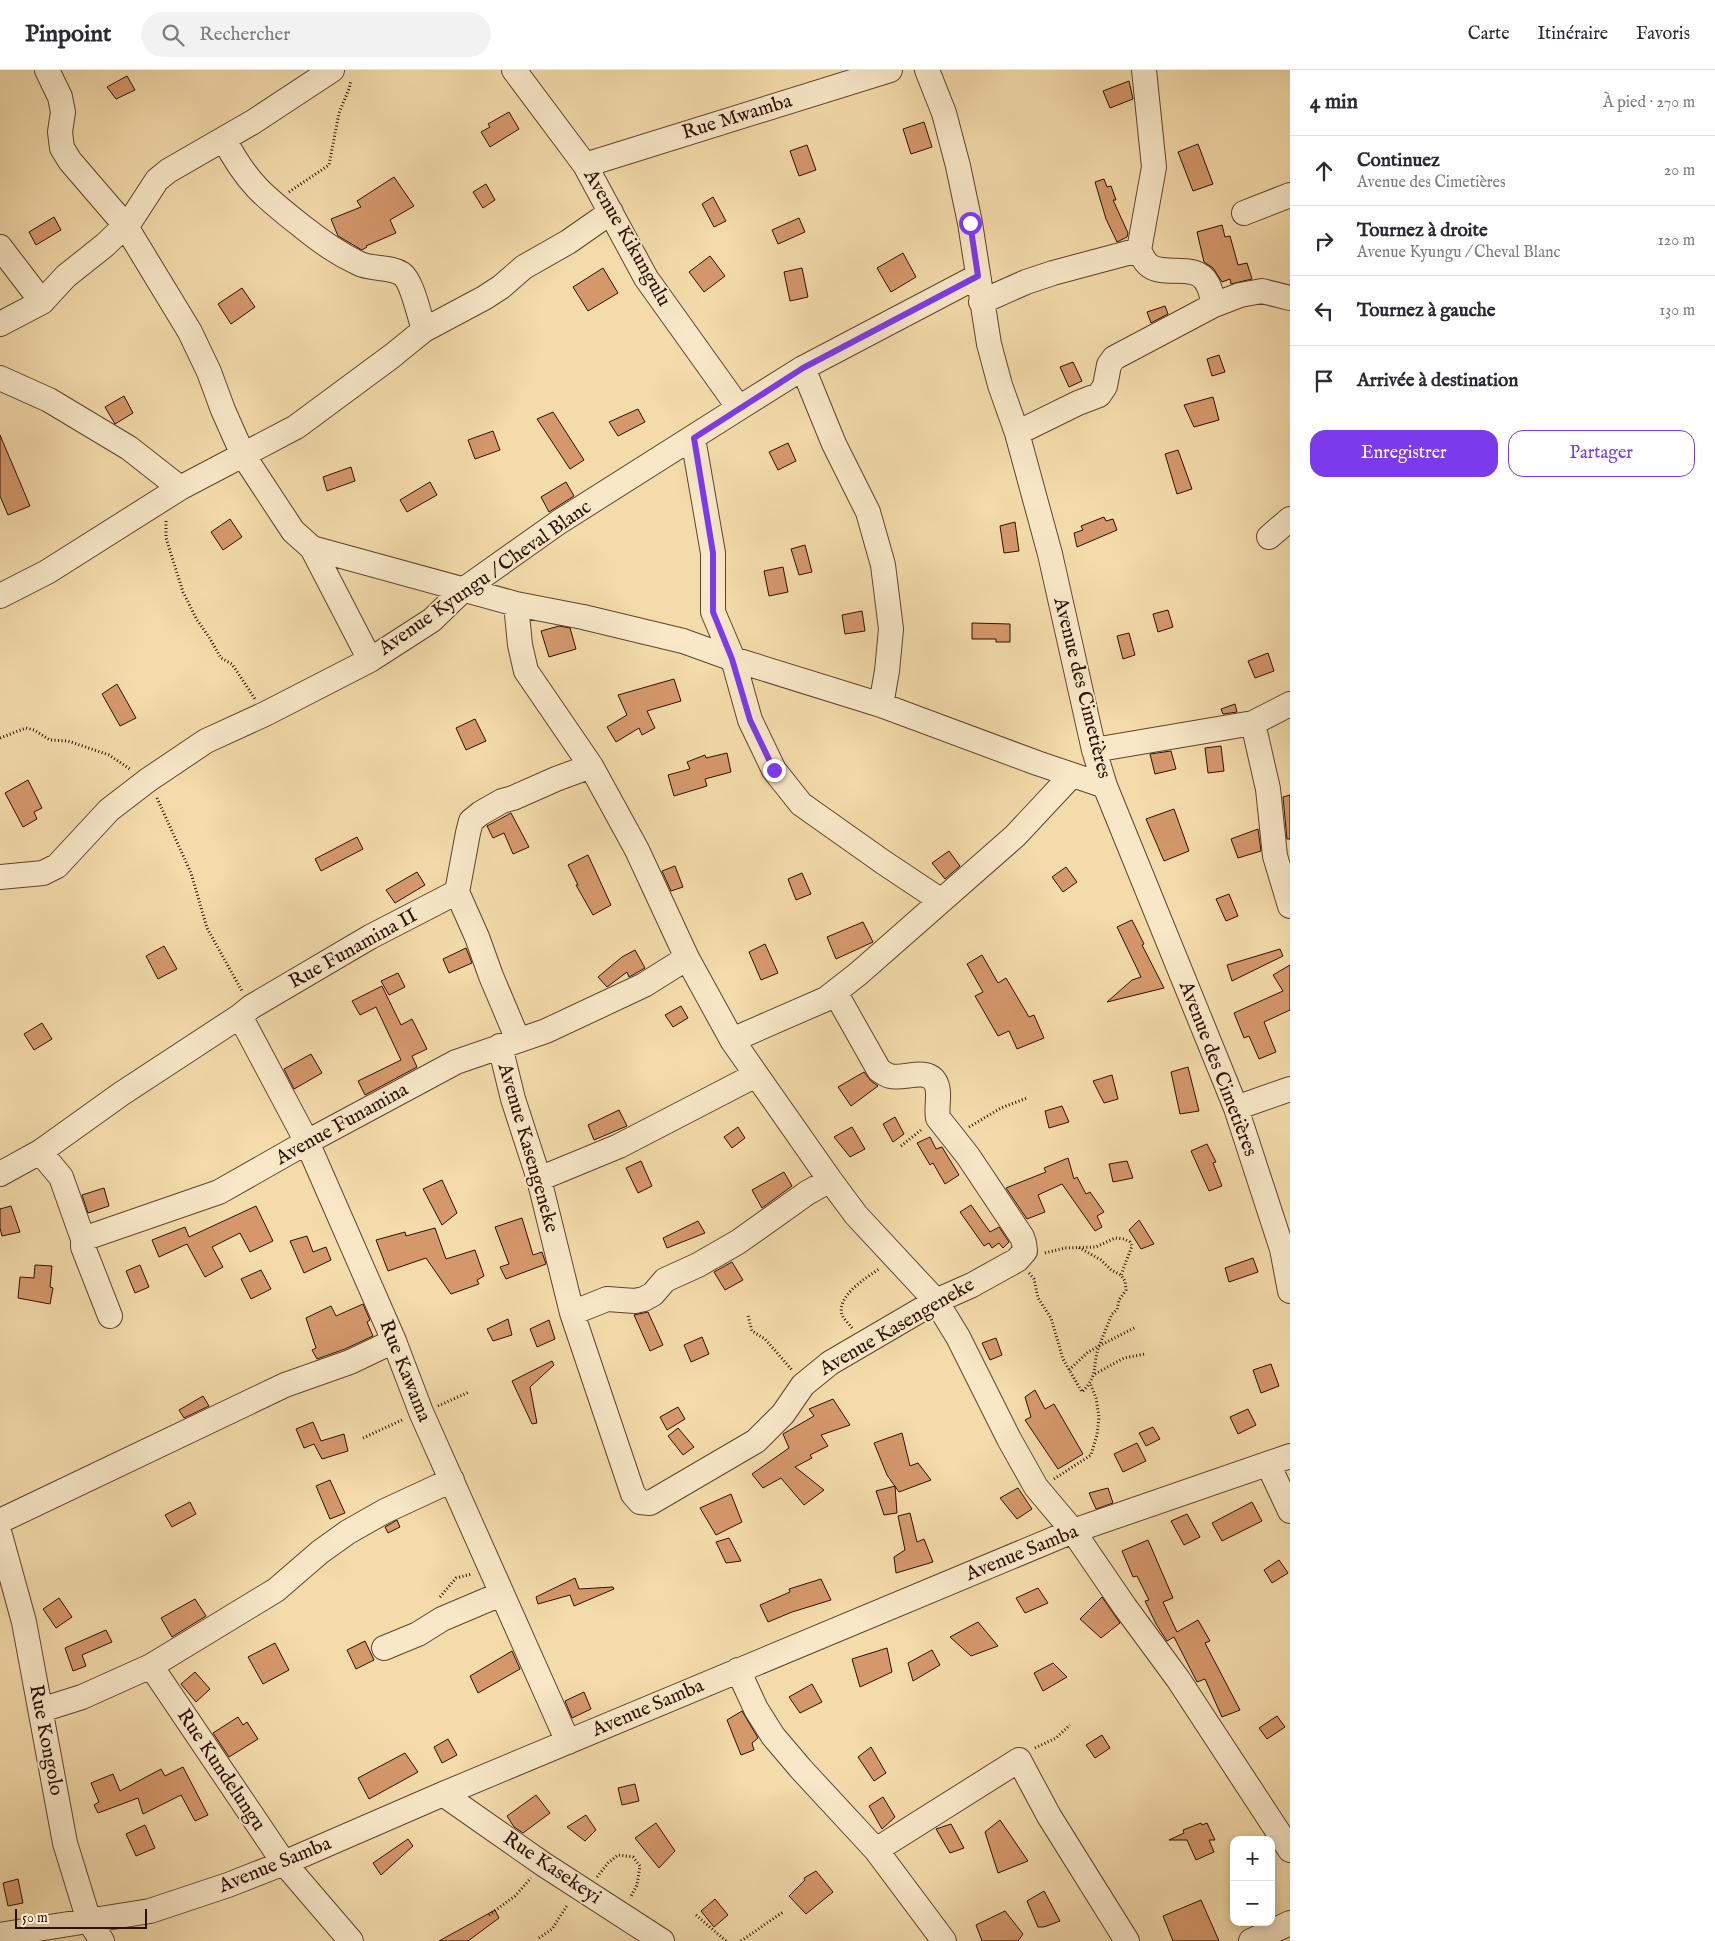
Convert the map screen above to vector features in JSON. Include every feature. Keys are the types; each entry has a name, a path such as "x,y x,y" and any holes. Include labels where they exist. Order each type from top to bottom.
{"street":[{"path":"47,70 60,97 62,148 70,161 125,225 190,332 209,372 243,455 293,531 312,548 370,660"},
{"name":"Avenue Kikungulu","path":"514,70 585,166 646,278 739,408"},
{"name":"Rue Mwamba","path":"585,166 890,70"},
{"name":"Avenue des Cimetières","path":"927,70 944,112 958,166 970,223 989,344 1000,385 1017,433 1050,554 1094,750 1105,786 1236,1108 1282,1248 1290,1291"},
{"path":"1144,70 1154,167 1138,250 1151,267 1198,274 1207,281 1214,305"},
{"path":"0,324 42,302 66,276 105,245 135,214 158,180 168,171 288,100 342,75"},
{"path":"224,139 237,164 253,186 272,204 337,254 363,266 402,274 408,280 424,330"},
{"path":"1244,213 1290,195"},
{"path":"0,596 47,572 222,464 296,427 424,330 484,298 501,287 524,267 568,242 611,212"},
{"path":"0,247 42,302"},
{"path":"981,302 1026,282 1053,273 1138,250"},
{"name":"Avenue Kyungu / Cheval Blanc","path":"0,877 43,873 57,866 109,810 148,780 206,742 370,660 432,620 464,590 559,522 739,408 803,368 978,276"},
{"path":"1017,433 1078,403 1099,395 1105,386 1109,365 1114,358 1214,305 1240,295 1262,291 1290,298"},
{"path":"803,368 834,444 868,512 883,565 891,629 881,705"},
{"path":"0,378 49,400 129,448 173,493"},
{"path":"694,438 713,553 713,612 732,659 750,720 774,770 801,804 940,900"},
{"path":"1269,537 1290,519"},
{"path":"312,548 516,604 583,617 683,641 732,659 881,705 1105,786"},
{"path":"516,604 520,645 526,671 591,766 637,850 687,958 732,1040 856,1215 936,1301 958,1337 1009,1439 1036,1487 1074,1531 1125,1607 1178,1679 1290,1850"},
{"path":"1094,750 1253,723 1290,704"},
{"path":"1253,723 1268,789 1275,856 1290,906"},
{"path":"457,892 471,821 502,800 513,798 591,766"},
{"path":"732,1040 826,999 835,992 1015,836 1072,775"},
{"name":"Rue Funamina II","path":"0,1174 40,1152 121,1094 245,1011 370,937 457,892"},
{"name":"Avenue Kasengeneke","path":"457,892 477,937 491,976 509,1043 514,1099 539,1179 572,1313 633,1494 640,1502 650,1504 756,1441 783,1414 803,1385 830,1363 936,1301 972,1285 1017,1260"},
{"name":"Avenue Funamina","path":"83,1239 219,1192 307,1142 456,1062 546,1031 644,985 687,958"},
{"path":"835,992 879,1070 889,1076 922,1074 930,1076 936,1083 938,1091 938,1118 953,1136 1022,1237 1025,1252 1017,1260"},
{"name":"Rue Kawama","path":"245,1011 307,1142 394,1341 421,1412 568,1742"},
{"path":"539,1179 619,1146 756,1075"},
{"path":"1236,1108 1290,1089"},
{"path":"40,1152 61,1177 83,1239 83,1247 110,1316"},
{"path":"572,1313 607,1299 635,1301 644,1299 653,1294 665,1280 698,1266 738,1242 807,1193 830,1180"},
{"path":"0,1520 285,1385 350,1362 394,1341"},
{"name":"Avenue Samba","path":"0,1935 150,1911 228,1885 1074,1531 1290,1456"},
{"path":"1268,1464 1290,1511"},
{"path":"41,1710 82,1697 151,1666 276,1590 320,1552 348,1532 386,1511 452,1480"},
{"name":"Rue Kongolo","path":"0,1536 24,1622 65,1843 89,1921 102,1941"},
{"path":"384,1648 418,1634 442,1619 501,1594"},
{"name":"Rue Kundelungu","path":"151,1666 284,1863 351,1941"},
{"path":"738,1670 756,1708 773,1736 800,1769 876,1850 944,1941"},
{"path":"876,1850 1019,1760 1049,1816 1127,1941"},
{"name":"Rue Kasekeyi","path":"442,1794 543,1864 662,1941"},
{"path":"1251,1941 1284,1931"}],"path":[{"path":"272,204 329,165 339,113 349,89 342,75"},
{"path":"173,493 166,538 183,592 197,620 210,637 221,658 232,664 265,714"},
{"path":"0,738 20,729 34,730 50,740 68,741 110,755 148,780 191,873 207,928 245,1011"},
{"path":"953,1136 1002,1108 1026,1098"},
{"path":"902,1146 912,1136 938,1118"},
{"path":"1121,1275 1132,1246 1130,1242 1115,1238 1096,1247 1065,1248 1017,1260 1034,1279 1038,1298 1051,1318 1059,1348 1082,1392 1095,1374 1124,1358 1145,1354"},
{"path":"1078,1247 1101,1260 1111,1270 1121,1275 1125,1281 1126,1290 1119,1300 1117,1310 1112,1314 1094,1360 1095,1374"},
{"path":"860,1345 856,1334 842,1316 842,1306 858,1282 896,1257"},
{"path":"748,1316 752,1331 766,1339 803,1385"},
{"path":"1069,1370 1088,1352 1136,1327"},
{"path":"1036,1487 1050,1482 1091,1455 1097,1435 1099,1417 1096,1398 1090,1383"},
{"path":"434,1603 456,1578 490,1569"},
{"path":"1019,1760 1035,1748 1056,1738 1070,1725"},
{"path":"539,1938 552,1930 608,1863 618,1856 633,1857 640,1866 640,1875 621,1914"},
{"path":"489,1916 515,1896 543,1864"},
{"path":"741,1941 783,1912"},
{"path":"696,1915 726,1941"}],"building":[{"path":"127,76 135,90 116,99 107,87"},
{"path":"1129,81 1133,99 1110,108 1103,91"},
{"path":"509,112 519,129 490,147 481,132 490,127 488,124"},
{"path":"924,122 932,147 911,154 903,129"},
{"path":"1198,144 1213,184 1193,191 1178,152"},
{"path":"807,145 816,170 799,176 790,151"},
{"path":"394,177 414,206 390,220 396,233 366,246 362,250 338,236 331,219 361,207 357,201"},
{"path":"1104,179 1107,187 1111,186 1116,200 1113,200 1128,233 1127,237 1117,242 1106,219 1095,182"},
{"path":"486,184 495,200 483,208 473,192"},
{"path":"713,197 726,221 714,227 702,204"},
{"path":"54,217 61,230 36,245 29,232"},
{"path":"799,218 805,232 778,244 772,230"},
{"path":"1222,225 1225,237 1230,236 1238,265 1247,263 1252,279 1231,284 1230,279 1222,282 1213,268 1204,262 1197,232"},
{"path":"903,253 916,277 891,292 877,268"},
{"path":"710,256 725,276 704,292 689,272"},
{"path":"603,268 618,293 588,311 573,287"},
{"path":"802,268 808,297 790,301 784,272"},
{"path":"242,288 255,307 231,324 218,304"},
{"path":"1165,306 1168,314 1151,323 1147,312"},
{"path":"1219,355 1225,372 1212,376 1207,359"},
{"path":"1073,362 1082,381 1069,387 1060,367"},
{"path":"124,396 133,413 115,424 105,407"},
{"path":"1213,397 1219,420 1194,427 1184,405"},
{"path":"638,409 645,422 618,436 609,422"},
{"path":"553,412 584,460 570,469 537,419"},
{"path":"493,431 500,450 475,459 468,440"},
{"path":"0,435 30,506 8,515 0,496"},
{"path":"788,443 796,461 778,470 769,452"},
{"path":"1178,450 1192,489 1177,494 1165,454"},
{"path":"351,467 355,481 327,491 323,477"},
{"path":"430,482 437,495 407,512 400,500"},
{"path":"566,482 574,496 549,512 541,497"},
{"path":"1104,517 1106,521 1113,519 1117,530 1077,547 1074,533 1083,530 1081,526"},
{"path":"230,519 242,537 223,550 211,532"},
{"path":"1015,522 1019,551 1004,553 1000,526"},
{"path":"805,545 812,572 799,575 791,549"},
{"path":"783,567 788,592 769,596 764,571"},
{"path":"1168,610 1173,627 1158,632 1153,614"},
{"path":"862,611 865,631 845,634 842,615"},
{"path":"972,623 1010,624 1010,642 996,642 996,639 972,639"},
{"path":"559,626 570,628 576,649 549,657 541,631"},
{"path":"1129,633 1135,655 1123,659 1117,636"},
{"path":"1268,653 1274,671 1255,678 1248,661"},
{"path":"674,679 681,701 647,711 655,728 642,735 639,728 616,742 607,727 627,715 618,695"},
{"path":"117,684 136,718 120,726 102,694"},
{"path":"1235,704 1237,712 1223,714 1221,709"},
{"path":"475,719 486,741 466,750 456,728"},
{"path":"1221,746 1224,771 1208,773 1205,748"},
{"path":"1171,751 1176,769 1155,774 1150,754"},
{"path":"727,753 731,772 705,779 707,786 674,796 668,775 690,769 687,762 705,755 706,758"},
{"path":"28,780 42,808 34,812 37,819 23,827 5,793"},
{"path":"1290,795 1290,839 1287,839 1283,797"},
{"path":"1174,809 1189,851 1164,861 1146,819"},
{"path":"511,813 529,847 513,854 504,833 493,838 487,826"},
{"path":"1258,829 1261,851 1238,858 1231,839"},
{"path":"357,837 363,849 321,871 315,859"},
{"path":"949,851 960,866 945,879 932,863"},
{"path":"588,855 611,905 593,915 576,885 578,885 568,865"},
{"path":"675,866 683,887 671,891 662,871"},
{"path":"1066,867 1077,882 1063,892 1052,877"},
{"path":"417,872 425,885 395,903 386,890"},
{"path":"802,873 811,894 796,900 788,879"},
{"path":"1229,894 1238,916 1226,921 1216,899"},
{"path":"1132,920 1144,944 1142,945 1164,988 1107,1002 1132,980 1141,977 1117,927"},
{"path":"863,922 873,942 836,959 827,937"},
{"path":"765,944 778,973 761,980 749,952"},
{"path":"164,946 177,969 158,979 146,956"},
{"path":"466,948 472,963 449,973 443,959"},
{"path":"1280,949 1283,956 1232,981 1227,965"},
{"path":"635,950 645,968 629,977 627,972 607,987 598,977 622,957"},
{"path":"982,955 998,983 1006,978 1029,1017 1034,1015 1044,1038 1017,1049 1009,1031 998,1036 975,996 983,992 967,964"},
{"path":"1290,965 1290,1010 1264,1022 1276,1052 1259,1059 1249,1036 1244,1038 1234,1013 1283,991 1273,975"},
{"path":"398,973 405,987 389,995 381,981"},
{"path":"382,986 401,1025 412,1019 427,1049 412,1056 417,1067 365,1095 358,1081 401,1060 376,1007 360,1015 352,1001"},
{"path":"681,1006 688,1018 673,1027 665,1015"},
{"path":"42,1023 52,1039 34,1050 24,1034"},
{"path":"311,1054 322,1073 294,1089 284,1069"},
{"path":"1188,1067 1199,1111 1180,1114 1171,1072"},
{"path":"864,1072 878,1086 851,1106 838,1087"},
{"path":"1112,1075 1118,1099 1104,1103 1093,1081"},
{"path":"1062,1106 1069,1122 1049,1128 1045,1111"},
{"path":"619,1110 627,1126 594,1140 588,1125"},
{"path":"895,1117 904,1134 893,1142 883,1124"},
{"path":"738,1127 745,1138 732,1148 724,1137"},
{"path":"852,1127 865,1149 850,1157 834,1137"},
{"path":"930,1137 936,1149 942,1147 959,1175 945,1184 933,1163 930,1165 917,1143"},
{"path":"1207,1144 1216,1162 1213,1163 1222,1186 1209,1191 1191,1151"},
{"path":"1068,1158 1074,1179 1077,1177 1086,1194 1090,1192 1104,1212 1097,1216 1102,1227 1095,1231 1062,1184 1038,1195 1045,1212 1027,1219 1006,1188 1046,1172 1044,1168"},
{"path":"641,1161 652,1186 638,1193 626,1168"},
{"path":"1127,1161 1133,1178 1113,1182 1109,1164"},
{"path":"784,1172 792,1186 762,1208 752,1190"},
{"path":"442,1180 457,1213 442,1225 423,1189"},
{"path":"104,1188 109,1206 88,1213 82,1195"},
{"path":"971,1205 990,1232 999,1227 1009,1242 1003,1248 999,1243 992,1248 989,1243 984,1246 960,1212"},
{"path":"11,1206 20,1232 2,1236 0,1209"},
{"path":"256,1206 273,1241 250,1252 240,1233 212,1247 223,1267 205,1277 187,1244 159,1257 152,1240 185,1227 189,1237"},
{"path":"522,1218 533,1255 542,1252 546,1264 506,1279 500,1267 509,1264 495,1227"},
{"path":"1139,1220 1154,1244 1141,1249 1129,1230"},
{"path":"698,1221 705,1233 667,1248 663,1238"},
{"path":"435,1228 446,1259 475,1250 484,1276 477,1280 479,1284 451,1294 426,1258 388,1271 376,1240 405,1232 406,1236"},
{"path":"307,1236 313,1252 326,1247 331,1260 304,1273 290,1241"},
{"path":"1253,1258 1258,1272 1229,1282 1225,1268"},
{"path":"732,1262 743,1280 725,1290 714,1272"},
{"path":"35,1265 52,1266 50,1287 53,1288 50,1304 18,1298 20,1277 34,1278"},
{"path":"140,1265 149,1287 135,1293 126,1271"},
{"path":"261,1270 271,1289 251,1299 241,1279"},
{"path":"363,1304 370,1320 367,1322 373,1336 317,1359 312,1350 316,1348 306,1318 331,1306 336,1316"},
{"path":"648,1312 663,1345 650,1351 634,1315"},
{"path":"508,1319 512,1335 493,1341 487,1329"},
{"path":"549,1320 555,1339 537,1347 530,1329"},
{"path":"702,1337 709,1354 691,1362 684,1345"},
{"path":"996,1338 1002,1355 990,1360 982,1343"},
{"path":"552,1361 554,1365 530,1387 537,1423 532,1424 512,1381"},
{"path":"1271,1364 1279,1386 1261,1393 1253,1370"},
{"path":"1035,1390 1045,1409 1054,1404 1083,1454 1058,1469 1025,1420 1031,1417 1025,1397"},
{"path":"203,1396 209,1406 184,1418 179,1410"},
{"path":"833,1399 850,1425 821,1435 828,1446 810,1455 812,1458 795,1467 824,1490 804,1505 781,1478 763,1488 752,1474 789,1448 783,1434 814,1416 809,1409"},
{"path":"678,1407 685,1419 667,1430 660,1417"},
{"path":"1248,1409 1256,1425 1238,1434 1230,1417"},
{"path":"313,1422 321,1441 344,1434 348,1451 322,1459 314,1444 304,1448 296,1429"},
{"path":"1153,1427 1160,1439 1146,1446 1139,1433"},
{"path":"678,1428 694,1447 683,1455 668,1436"},
{"path":"902,1433 910,1466 918,1463 931,1480 899,1492 887,1475 874,1443"},
{"path":"1137,1443 1146,1461 1123,1472 1114,1454"},
{"path":"330,1480 345,1513 330,1519 316,1486"},
{"path":"895,1486 897,1513 884,1515 876,1491"},
{"path":"1018,1488 1032,1509 1017,1519 1000,1498"},
{"path":"1108,1488 1113,1503 1096,1509 1089,1493"},
{"path":"731,1494 742,1522 716,1535 700,1508"},
{"path":"190,1502 196,1514 172,1527 165,1515"},
{"path":"1252,1502 1262,1521 1222,1541 1212,1523"},
{"path":"910,1513 917,1542 924,1539 933,1562 896,1573 894,1557 905,1550 898,1516"},
{"path":"1187,1514 1200,1537 1184,1545 1171,1521"},
{"path":"397,1520 400,1527 388,1533 385,1527"},
{"path":"729,1538 741,1561 726,1563 716,1542"},
{"path":"1148,1540 1173,1598 1163,1602 1177,1632 1198,1620 1210,1641 1205,1643 1240,1710 1222,1717 1205,1679 1197,1682 1174,1637 1167,1641 1156,1624 1145,1601 1149,1600 1137,1576 1133,1577 1122,1551"},
{"path":"1279,1560 1288,1573 1272,1583 1264,1570"},
{"path":"575,1578 579,1589 613,1587 614,1589 574,1606 570,1595 538,1604 536,1597"},
{"path":"821,1579 831,1600 792,1612 768,1622 760,1605 790,1592 789,1589"},
{"path":"1038,1588 1048,1603 1025,1613 1016,1598"},
{"path":"1102,1597 1120,1623 1101,1638 1080,1619"},
{"path":"59,1598 72,1617 56,1628 43,1609"},
{"path":"195,1599 206,1616 172,1637 161,1618"},
{"path":"978,1622 998,1646 971,1656 950,1637"},
{"path":"106,1630 112,1642 82,1655 86,1666 73,1671 65,1648"},
{"path":"365,1641 374,1660 356,1669 347,1650"},
{"path":"275,1643 289,1670 263,1684 248,1657"},
{"path":"887,1648 892,1672 860,1687 852,1659"},
{"path":"932,1650 940,1665 913,1681 908,1663"},
{"path":"512,1651 520,1669 478,1693 470,1676"},
{"path":"1053,1663 1067,1677 1043,1691 1034,1673"},
{"path":"195,1672 210,1689 196,1702 181,1684"},
{"path":"812,1684 822,1702 800,1713 789,1697"},
{"path":"584,1692 591,1709 572,1718 565,1701"},
{"path":"742,1711 758,1738 752,1743 754,1750 741,1755 727,1720"},
{"path":"1277,1716 1285,1727 1267,1739 1259,1728"},
{"path":"238,1717 243,1725 247,1722 258,1739 229,1757 213,1733"},
{"path":"1102,1735 1110,1748 1095,1758 1086,1745"},
{"path":"448,1739 457,1755 442,1763 434,1747"},
{"path":"871,1747 886,1773 874,1781 858,1757"},
{"path":"405,1753 418,1772 369,1799 358,1778"},
{"path":"183,1767 208,1815 195,1821 181,1795 143,1814 138,1798 98,1813 94,1805 99,1802 91,1783 113,1774 120,1791 161,1769 165,1776"},
{"path":"635,1784 639,1801 622,1805 618,1788"},
{"path":"536,1795 550,1813 523,1833 514,1827 507,1816"},
{"path":"883,1797 895,1817 882,1829 869,1806"},
{"path":"586,1815 596,1830 585,1841 567,1827"},
{"path":"1000,1820 1028,1861 998,1873 985,1832"},
{"path":"656,1823 675,1851 659,1868 635,1838"},
{"path":"1201,1823 1202,1825 1207,1823 1215,1840 1209,1840 1214,1852 1196,1860 1187,1840 1169,1840 1184,1833 1183,1830"},
{"path":"951,1824 964,1848 950,1853 936,1829"},
{"path":"145,1825 155,1848 136,1856 126,1834"},
{"path":"408,1839 413,1846 381,1875 373,1863"},
{"path":"816,1871 833,1892 806,1914 789,1896 805,1880 804,1878"},
{"path":"18,1879 23,1903 8,1906 3,1883"},
{"path":"1044,1891 1060,1921 1044,1927 1038,1927 1027,1901"},
{"path":"715,1899 728,1915 714,1927 701,1911"},
{"path":"1201,1900 1219,1941 1173,1941 1163,1916"},
{"path":"495,1910 499,1918 468,1941 439,1941"},
{"path":"1005,1911 1023,1934 1018,1941 982,1941 976,1925"}],"route":[{"path":"774,770 750,720 732,659 713,612 713,553 694,438 803,368 978,276 970,223"}]}
